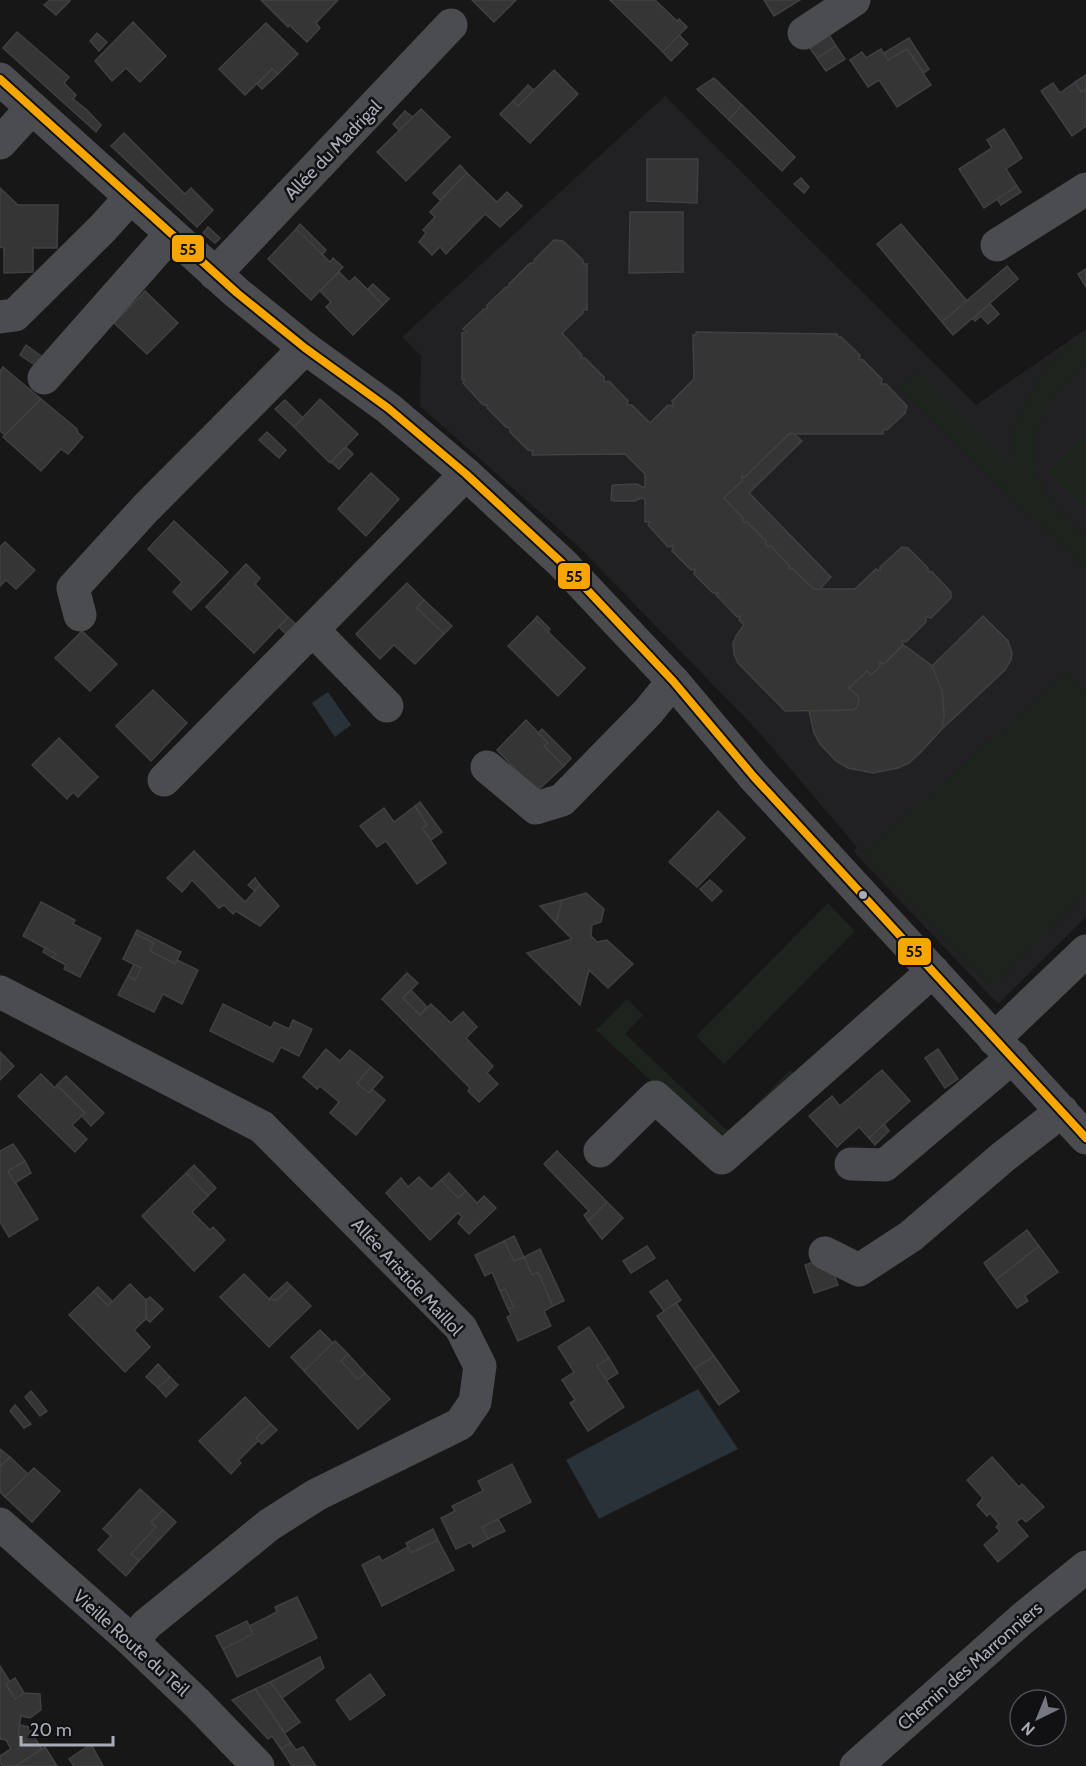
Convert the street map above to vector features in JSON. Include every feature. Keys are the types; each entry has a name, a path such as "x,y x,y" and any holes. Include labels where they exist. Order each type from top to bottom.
{"street":[{"path":"804,33 854,0"},
{"name":"Allée du Madrigal","path":"224,292 452,25"},
{"path":"0,79 171,234 224,292 388,408 466,474 562,563 673,681 754,777 1086,1138"},
{"path":"0,143 32,108"},
{"path":"997,245 1086,189"},
{"path":"0,317 15,315 131,197"},
{"path":"44,378 171,234"},
{"path":"80,615 73,588 146,508 305,348"},
{"path":"164,780 466,474"},
{"path":"313,630 387,706"},
{"path":"487,767 536,808 562,800 648,711 673,681"},
{"path":"851,1164 885,1165 1003,1048 1086,951"},
{"path":"600,1151 655,1096 722,1158 933,971"},
{"name":"Allée Aristide Maillol","path":"0,993 262,1127 461,1328 480,1366 475,1402 460,1424 316,1495 269,1525 147,1624 132,1641"},
{"path":"825,1253 859,1270 911,1236 1003,1157 1062,1111"},
{"name":"Vieille Route du Teil","path":"0,1524 132,1641 258,1766"},
{"name":"Chemin des Marronniers","path":"856,1766 1022,1619 1086,1567"}],"shaded area":[{"path":"665,96 976,405 1086,329 1086,917 998,1004 853,851 857,847 758,731 578,546 420,406 421,356 402,337"},
{"path":"1086,334 1086,361 1052,398 1041,420 1034,446 1035,471 1054,505 1086,538 1086,569 900,389 919,371 1015,467 1013,439 1016,424 1030,394 1039,379 1061,353"},
{"path":"1086,432 1086,510 1047,472"},
{"path":"1067,673 1086,693 1086,893 993,987 862,854"},
{"path":"328,692 351,725 335,737 312,703"},
{"path":"828,903 855,931 724,1064 696,1036"},
{"path":"627,999 643,1015 625,1034 729,1132 790,1070 799,1078 723,1147 596,1030"},
{"path":"698,1389 738,1449 599,1519 566,1460"}],"building":[{"path":"50,0 70,1 56,15 44,5"},
{"path":"261,0 338,0 316,23 320,28 307,42"},
{"path":"472,0 516,0 494,22"},
{"path":"610,0 655,0 677,21 679,19 687,27 663,52"},
{"path":"764,0 800,0 774,16"},
{"path":"133,22 166,56 140,82 126,68 112,81 95,61"},
{"path":"266,23 298,54 278,74 272,69 245,95 219,69"},
{"path":"17,32 69,77 64,83 76,95 73,99 101,125 96,132 3,48"},
{"path":"97,33 107,42 99,51 90,41"},
{"path":"828,33 836,46 817,58 808,46"},
{"path":"679,35 688,44 671,61 663,52"},
{"path":"909,38 929,69 924,73 907,49 888,60 884,53"},
{"path":"836,46 845,59 826,71 817,58"},
{"path":"881,49 888,60 907,49 931,85 897,107 879,80 868,87 850,60 862,52 866,58"},
{"path":"272,69 278,74 262,89 257,84"},
{"path":"554,70 578,94 530,143 500,114 513,101 518,106"},
{"path":"1086,75 1086,89 1081,92 1075,82"},
{"path":"714,78 742,105 729,120 697,89"},
{"path":"1075,82 1081,92 1086,89 1086,126 1072,136 1041,91 1053,83 1060,93"},
{"path":"528,85 534,90 518,106 513,101"},
{"path":"742,105 795,157 782,171 729,120"},
{"path":"421,109 450,137 406,181 377,152"},
{"path":"405,111 413,117 399,130 393,124"},
{"path":"1004,129 1022,158 1006,169 1017,186 984,208 959,169 992,148 987,140"},
{"path":"124,133 185,194 191,188 213,210 197,227 111,146"},
{"path":"647,159 698,159 697,203 647,201"},
{"path":"460,165 467,173 440,200 433,193"},
{"path":"467,173 497,202 507,192 522,206 500,227 485,214 446,254 440,247 432,255 419,242 426,233 423,230 435,217 430,212"},
{"path":"801,178 809,187 804,193 794,184"},
{"path":"1017,186 1021,192 1001,205 997,199"},
{"path":"0,188 18,205 58,205 57,248 33,248 33,272 4,273 4,248 0,247"},
{"path":"630,212 683,212 683,272 629,273"},
{"path":"300,224 326,250 322,255 296,229"},
{"path":"901,224 967,301 942,322 877,244"},
{"path":"208,227 220,238 215,243 203,233"},
{"path":"296,229 330,262 333,258 343,267 311,300 268,259"},
{"path":"554,240 563,241 583,260 583,264 587,264 587,310 583,310 583,313 562,333 582,355 581,358 585,358 604,377 604,382 609,381 628,401 627,405 632,405 650,423 668,405 673,406 672,401 694,379 693,335 696,335 696,332 837,334 860,355 859,359 863,360 882,379 881,384 886,384 907,406 905,413 887,430 884,429 883,434 789,434 744,478 742,476 742,481 724,498 743,518 743,522 747,522 766,541 766,546 771,546 789,565 789,569 793,569 814,589 855,589 876,569 880,571 880,567 902,547 908,548 951,592 951,598 931,618 926,617 926,622 906,642 902,641 903,645 884,664 880,662 880,667 871,675 867,671 849,688 859,700 854,710 785,711 738,663 733,643 744,625 739,620 740,616 737,617 716,595 718,593 713,593 694,574 695,569 691,570 672,551 673,546 668,547 648,525 650,522 645,522 645,499 611,500 614,485 637,484 645,487 645,474 625,454 532,455 533,451 528,450 510,432 510,428 506,427 487,408 487,405 483,405 463,383 465,380 462,380 462,333 467,332 463,329 484,309 487,309 487,305 506,287 509,287 509,284 530,263 534,263 534,260"},
{"path":"1007,266 1018,279 953,335 942,322"},
{"path":"1086,269 1086,287 1078,274"},
{"path":"339,272 349,282 355,277 383,305 353,335 326,307 331,302 320,291"},
{"path":"373,284 389,299 383,305 368,289"},
{"path":"145,291 178,323 147,354 114,323"},
{"path":"990,304 999,314 988,324 981,316 975,321 973,319"},
{"path":"26,345 44,358 38,367 20,355"},
{"path":"3,367 41,399 5,435 0,431 0,371"},
{"path":"41,399 77,429 83,437 68,454 61,449 41,471 3,437"},
{"path":"320,399 358,434 330,463 294,427"},
{"path":"285,400 303,418 294,427 275,409"},
{"path":"267,432 286,450 279,458 259,440"},
{"path":"789,434 794,434 802,441 749,493 831,577 820,589 814,589 793,569 789,569 789,565 771,546 766,546 766,541 747,522 743,522 743,518 724,498 742,481 742,476 744,478"},
{"path":"346,447 353,454 339,469 331,462"},
{"path":"371,473 399,499 366,536 338,509"},
{"path":"174,521 228,572 191,610 173,592 182,582 148,549"},
{"path":"5,542 35,570 16,589 6,580 0,586 0,547"},
{"path":"246,564 260,578 255,584 288,617 254,653 206,607"},
{"path":"407,583 424,600 417,608 444,634 415,664 394,645 380,659 356,634"},
{"path":"424,600 452,626 444,634 417,608"},
{"path":"537,616 550,629 548,633 535,619"},
{"path":"983,616 1008,641 1012,653 1011,660 1005,670 942,729 944,714 942,691 932,666"},
{"path":"288,617 298,626 288,636 279,627"},
{"path":"535,619 585,668 558,696 508,646"},
{"path":"82,631 117,664 90,691 55,658"},
{"path":"903,645 932,666 942,691 944,714 942,729 909,763 898,768 873,773 848,768 836,761 820,744 814,733 809,711 854,710 859,700 849,688 867,671 871,675 880,667 880,662 884,664"},
{"path":"153,690 187,723 151,761 116,726"},
{"path":"526,720 548,743 544,746 564,766 537,791 497,750"},
{"path":"542,729 571,758 564,766 544,746 548,743 538,733"},
{"path":"59,738 98,777 78,797 73,792 67,799 32,765"},
{"path":"420,802 442,832 431,840 422,828 427,825 415,806"},
{"path":"415,806 427,825 422,828 446,863 417,884 386,841 377,847 360,826 384,808 394,822"},
{"path":"718,811 745,838 697,887 669,862"},
{"path":"194,851 245,902 260,885 279,906 260,926 236,911 233,914 224,905 219,908 192,880 182,892 167,878"},
{"path":"255,878 260,885 255,891 248,885"},
{"path":"710,880 722,891 712,901 700,889"},
{"path":"586,893 604,909 601,922 592,925 591,936 597,942 607,940 633,964 608,988 589,970 580,1005 527,953 572,939 556,923 562,900"},
{"path":"562,900 556,923 540,906"},
{"path":"41,902 75,920 73,924 101,938 80,977 64,969 66,965 53,958 56,954 23,936"},
{"path":"137,930 181,952 175,964 150,951 154,943 135,934"},
{"path":"135,934 154,943 150,951 175,964 177,960 198,970 182,1004 163,994 154,1012 118,995 128,976 135,980 141,968 123,959"},
{"path":"45,948 56,954 53,958 43,952"},
{"path":"134,964 141,968 135,980 128,976"},
{"path":"407,973 418,983 403,998 420,1015 431,1004 451,1023 463,1012 477,1027 466,1038 493,1066 487,1073 498,1084 479,1102 468,1091 470,1088 382,999"},
{"path":"411,990 427,1007 420,1015 403,998"},
{"path":"223,1004 271,1028 274,1022 289,1029 293,1020 312,1029 299,1056 281,1047 273,1062 210,1031"},
{"path":"326,1049 340,1061 350,1050 371,1067 357,1083 369,1093 373,1090 385,1100 356,1135 330,1113 339,1102 320,1086 317,1089 303,1077"},
{"path":"938,1049 958,1079 945,1088 925,1058"},
{"path":"0,1052 14,1066 0,1080"},
{"path":"371,1067 383,1077 369,1093 357,1083"},
{"path":"882,1070 910,1101 869,1138 859,1127 837,1147 809,1116 832,1096 840,1106"},
{"path":"41,1074 55,1088 57,1085 85,1113 72,1125 87,1139 75,1152 18,1096"},
{"path":"66,1076 104,1113 91,1126 82,1116 85,1113 57,1085"},
{"path":"884,1124 889,1131 875,1145 869,1138"},
{"path":"13,1144 25,1161 8,1171 38,1219 9,1237 0,1222 0,1151"},
{"path":"557,1151 607,1202 588,1221 584,1215 589,1211 544,1164"},
{"path":"25,1161 31,1173 15,1183 8,1171"},
{"path":"194,1165 216,1188 208,1196 186,1173"},
{"path":"186,1173 208,1196 192,1212 210,1230 213,1227 225,1240 194,1271 142,1216"},
{"path":"449,1173 466,1191 458,1198 441,1180"},
{"path":"419,1177 431,1189 441,1180 458,1198 466,1191 477,1203 484,1196 496,1208 469,1234 458,1223 462,1217 458,1213 430,1240 386,1193 401,1178 408,1187"},
{"path":"607,1202 623,1218 602,1239 588,1221"},
{"path":"1027,1230 1039,1246 996,1280 984,1263"},
{"path":"514,1236 524,1257 514,1261 504,1241"},
{"path":"504,1241 514,1261 524,1257 532,1275 538,1272 553,1306 544,1311 551,1326 518,1341 507,1317 511,1315 508,1309 514,1307 505,1289 500,1291 492,1272 485,1276 475,1255"},
{"path":"647,1246 655,1258 631,1273 623,1261"},
{"path":"1039,1246 1058,1272 1025,1296 1028,1301 1017,1308 996,1280"},
{"path":"540,1249 564,1301 553,1306 538,1272 532,1275 524,1257"},
{"path":"828,1257 838,1285 814,1293 805,1265"},
{"path":"244,1274 269,1299 277,1300 291,1286 311,1306 269,1347 220,1297"},
{"path":"667,1280 681,1300 664,1311 650,1292"},
{"path":"287,1282 291,1286 277,1300 269,1299"},
{"path":"130,1284 146,1300 146,1319 134,1330 150,1347 125,1372 69,1315 94,1291 108,1306"},
{"path":"98,1287 112,1301 108,1306 94,1291"},
{"path":"505,1289 514,1307 508,1309 500,1291"},
{"path":"150,1297 163,1309 150,1322 146,1319 146,1300"},
{"path":"676,1303 714,1356 694,1369 657,1316"},
{"path":"589,1327 609,1358 597,1366 624,1407 588,1431 570,1403 575,1400 562,1380 574,1372 558,1347"},
{"path":"320,1330 333,1343 304,1371 291,1357"},
{"path":"335,1341 348,1354 341,1361 358,1379 365,1373 390,1399 358,1429 304,1371"},
{"path":"348,1354 365,1373 358,1379 341,1361"},
{"path":"714,1356 739,1391 719,1405 694,1369"},
{"path":"609,1358 618,1373 607,1380 597,1366"},
{"path":"158,1364 170,1377 158,1388 146,1377"},
{"path":"170,1377 178,1385 166,1397 158,1388"},
{"path":"31,1391 47,1411 40,1416 25,1397"},
{"path":"245,1397 271,1424 256,1438 259,1440 238,1461 241,1463 231,1474 199,1441"},
{"path":"15,1405 31,1424 24,1428 10,1411"},
{"path":"271,1424 277,1430 262,1444 256,1438"},
{"path":"0,1449 10,1457 0,1467"},
{"path":"10,1457 28,1474 5,1497 0,1492 0,1467"},
{"path":"992,1457 1019,1487 1022,1484 1044,1507 1026,1522 1022,1518 1016,1522 1028,1536 998,1562 984,1545 1000,1531 996,1527 999,1524 990,1513 987,1516 977,1505 983,1498 967,1480"},
{"path":"512,1464 531,1502 482,1527 488,1539 473,1547 471,1542 456,1549 441,1518 455,1511 452,1506 483,1491 478,1481"},
{"path":"34,1468 60,1491 32,1522 5,1497"},
{"path":"140,1489 163,1510 151,1522 156,1527 131,1554 139,1561 126,1576 98,1550 111,1536 103,1529"},
{"path":"163,1510 176,1522 139,1561 131,1554 156,1527 151,1522"},
{"path":"498,1519 505,1531 488,1539 482,1527"},
{"path":"433,1529 438,1540 411,1553 406,1543"},
{"path":"438,1540 454,1570 382,1606 362,1565 379,1556 382,1561 408,1547 411,1553"},
{"path":"297,1597 317,1638 237,1677 223,1649 253,1634 249,1626 277,1612 275,1607"},
{"path":"247,1621 253,1634 223,1649 216,1636"},
{"path":"320,1657 324,1668 282,1698 270,1682"},
{"path":"0,1666 10,1682 6,1684 15,1699 24,1693 40,1694 41,1710 30,1718 21,1716 18,1734 23,1742 33,1735 42,1749 16,1766 2,1766 0,1762 0,1756 11,1749 6,1740 0,1739"},
{"path":"370,1674 385,1695 350,1720 336,1700"},
{"path":"15,1678 24,1693 15,1699 6,1684"},
{"path":"270,1682 300,1722 285,1733 255,1689"},
{"path":"255,1689 291,1743 281,1749 272,1736 268,1739 232,1700"},
{"path":"20,1725 29,1727 33,1735 23,1742 18,1734"},
{"path":"291,1743 296,1750 303,1747 316,1766 292,1766 281,1749"},
{"path":"91,1744 103,1766 74,1766 69,1759"},
{"path":"45,1747 57,1766 16,1766 42,1749"}],"transit line":[{"name":"55","path":"0,79 237,293 305,348 388,408 466,474 562,563 673,681 754,777 1086,1138"}]}
